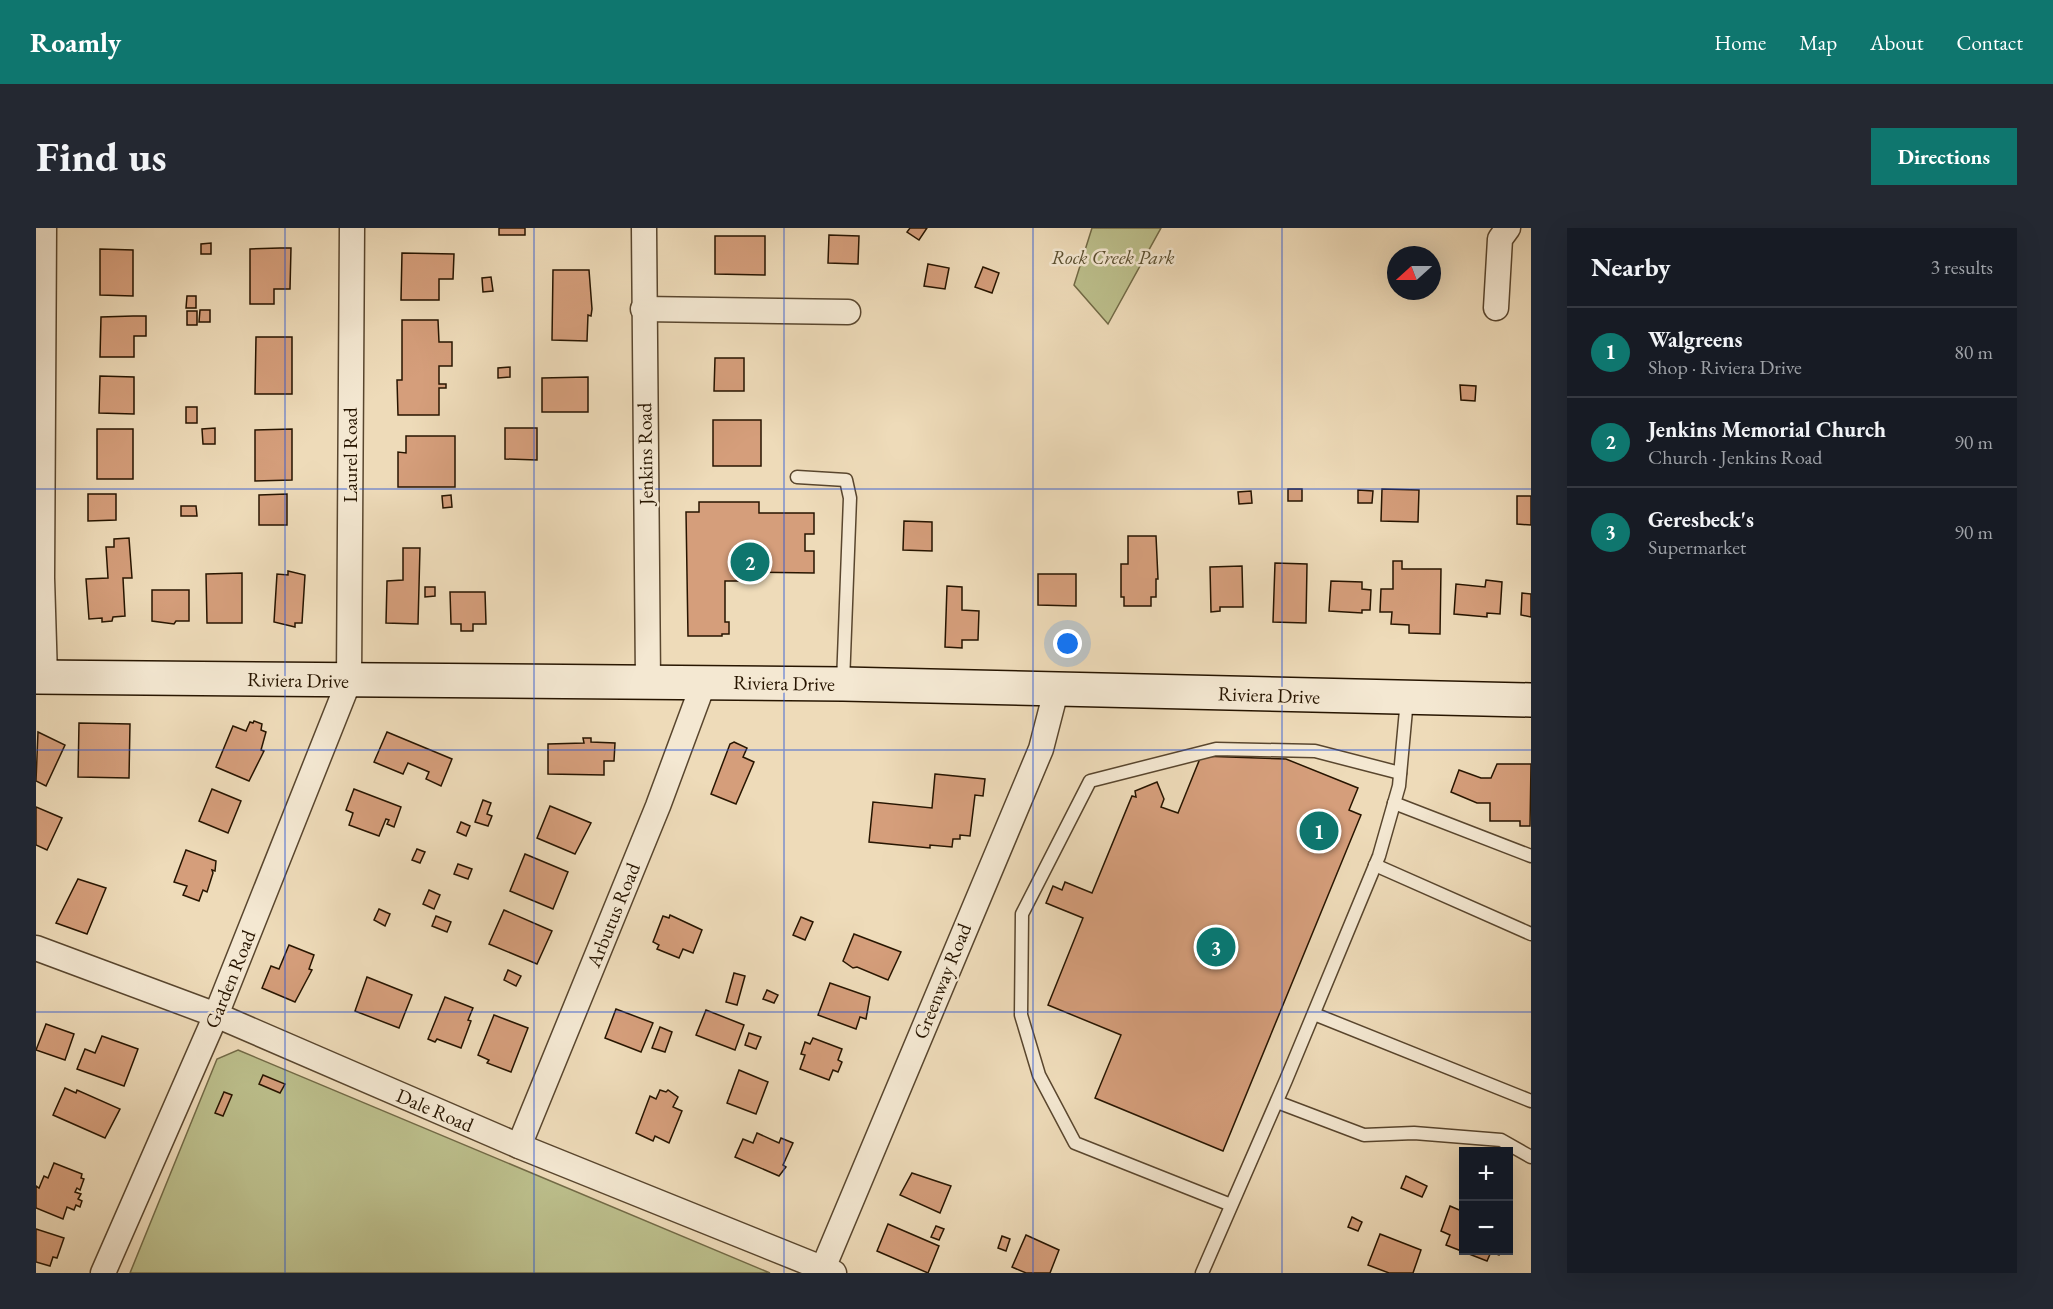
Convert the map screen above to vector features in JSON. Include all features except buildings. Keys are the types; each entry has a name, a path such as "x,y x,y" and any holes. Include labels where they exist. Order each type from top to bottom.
{"street":[{"path":"40,677 40,428 44,228"},
{"name":"Laurel Road","path":"349,681 351,228"},
{"name":"Jenkins Road","path":"644,228 648,681"},
{"path":"1496,308 1500,240 1508,228"},
{"path":"643,309 848,312"},
{"name":"Riviera Drive","path":"40,677 349,681 648,681 1057,687 1407,699 1531,700"},
{"name":"Garden Road","path":"103,1273 216,1015 349,681"},
{"name":"Arbutus Road","path":"519,1146 653,817 704,682"},
{"name":"Greenway Road","path":"826,1272 1041,748 1057,687"},
{"name":"Dale Road","path":"36,948 216,1015 519,1146 826,1272"}],"lane":[{"path":"796,477 846,480 850,498 843,684"},
{"path":"1202,1273 1277,1102 1375,865 1394,802 1400,773 1407,699"},
{"path":"1231,1205 1075,1143 1038,1075 1021,1015 1022,914 1090,782 1146,765 1216,749 1314,751 1400,773"},
{"path":"1394,802 1531,856"},
{"path":"1375,865 1531,934"},
{"path":"1314,1014 1531,1101"},
{"path":"1277,1102 1364,1136 1414,1133 1501,1140 1531,1157"}],"green space":[{"name":"Rock Creek Park","path":"1092,228 1161,228 1108,324 1074,285"},
{"path":"238,1050 770,1273 130,1273 217,1059"}],"place":[{"name":"Jenkins Memorial Church","path":"750,562"},
{"name":"Walgreens","path":"1319,831"},
{"name":"Geresbeck's","path":"1216,947"}]}
